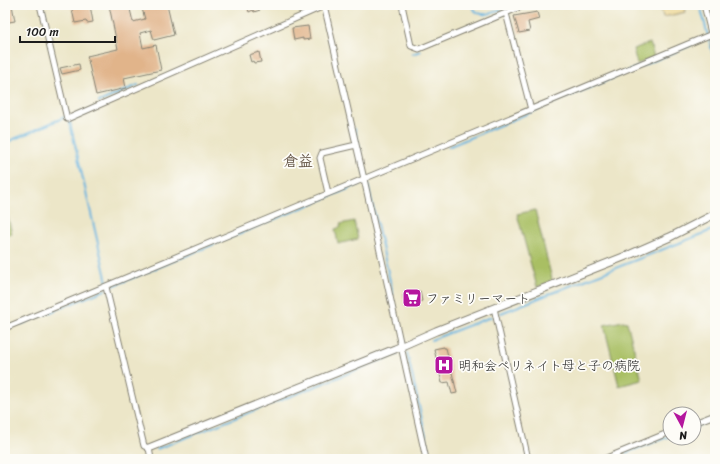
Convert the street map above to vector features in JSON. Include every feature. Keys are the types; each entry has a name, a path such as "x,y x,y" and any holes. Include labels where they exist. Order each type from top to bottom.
{"street":[{"path":"40,5 69,118 324,5 356,145 366,178 402,346 402,356 426,459"},
{"path":"402,5 411,46 419,49 525,5"},
{"path":"704,5 715,49"},
{"path":"506,13 531,110"},
{"path":"5,328 711,34"},
{"path":"328,193 320,158 322,153 356,145"},
{"path":"106,287 144,446 149,448 436,331 631,254 670,237 715,214"},
{"path":"494,308 528,459"},
{"path":"702,420 715,415"},
{"path":"604,459 662,435"},
{"path":"149,448 151,459"}],"green space":[{"path":"650,43 654,57 637,64 633,49"},
{"path":"5,205 12,234 5,236"},
{"path":"535,210 552,279 551,282 537,287 517,214"},
{"path":"354,221 358,239 338,244 335,229 341,227 340,224"},
{"path":"623,321 627,322 642,380 619,386 604,325"}],"sand":[{"path":"660,5 684,5 686,12 663,17"}],"building":[{"path":"12,5 15,21 9,22 5,6"},
{"path":"71,5 90,5 93,22 87,23 86,21 75,23"},
{"path":"109,5 129,5 133,22 145,19 141,5 167,5 174,35 154,40 151,30 140,33 143,48 156,45 161,70 124,78 126,88 96,95 87,56 118,49"},
{"path":"265,5 259,8 260,10 254,12 253,10 249,12 247,6"},
{"path":"537,12 539,19 528,22 530,31 519,33 514,16"},
{"path":"308,26 310,39 303,40 303,38 294,40 292,28"},
{"path":"259,52 261,62 251,62 249,55"},
{"path":"79,64 80,70 62,74 60,68"},
{"name":"ファミリーマート","path":"420,291 422,301 405,305 403,295"},
{"path":"446,348 457,393 452,394 449,382 442,383 434,349"}],"waterway":[{"path":"43,5 48,29"},
{"path":"471,5 479,13 484,14 490,14 511,5"},
{"path":"700,5 715,63"},
{"path":"448,147 691,45"},
{"path":"412,54 421,51"},
{"path":"99,102 138,85"},
{"path":"5,143 65,117"},
{"path":"69,119 107,282"},
{"path":"355,129 393,294"},
{"path":"108,288 360,184"},
{"path":"501,313 715,229"},
{"path":"21,324 105,290"},
{"path":"431,340 491,317"},
{"path":"407,353 431,459"},
{"path":"157,449 397,354"},
{"path":"702,424 715,419"},
{"path":"626,453 662,439"},
{"path":"611,459 620,455"}],"place":[{"name":"ファミリーマート","path":"412,298"},
{"name":"明和会ペリネイト母と子の病院","path":"444,365"}],"district":[{"name":"倉益","path":"298,161"}]}
